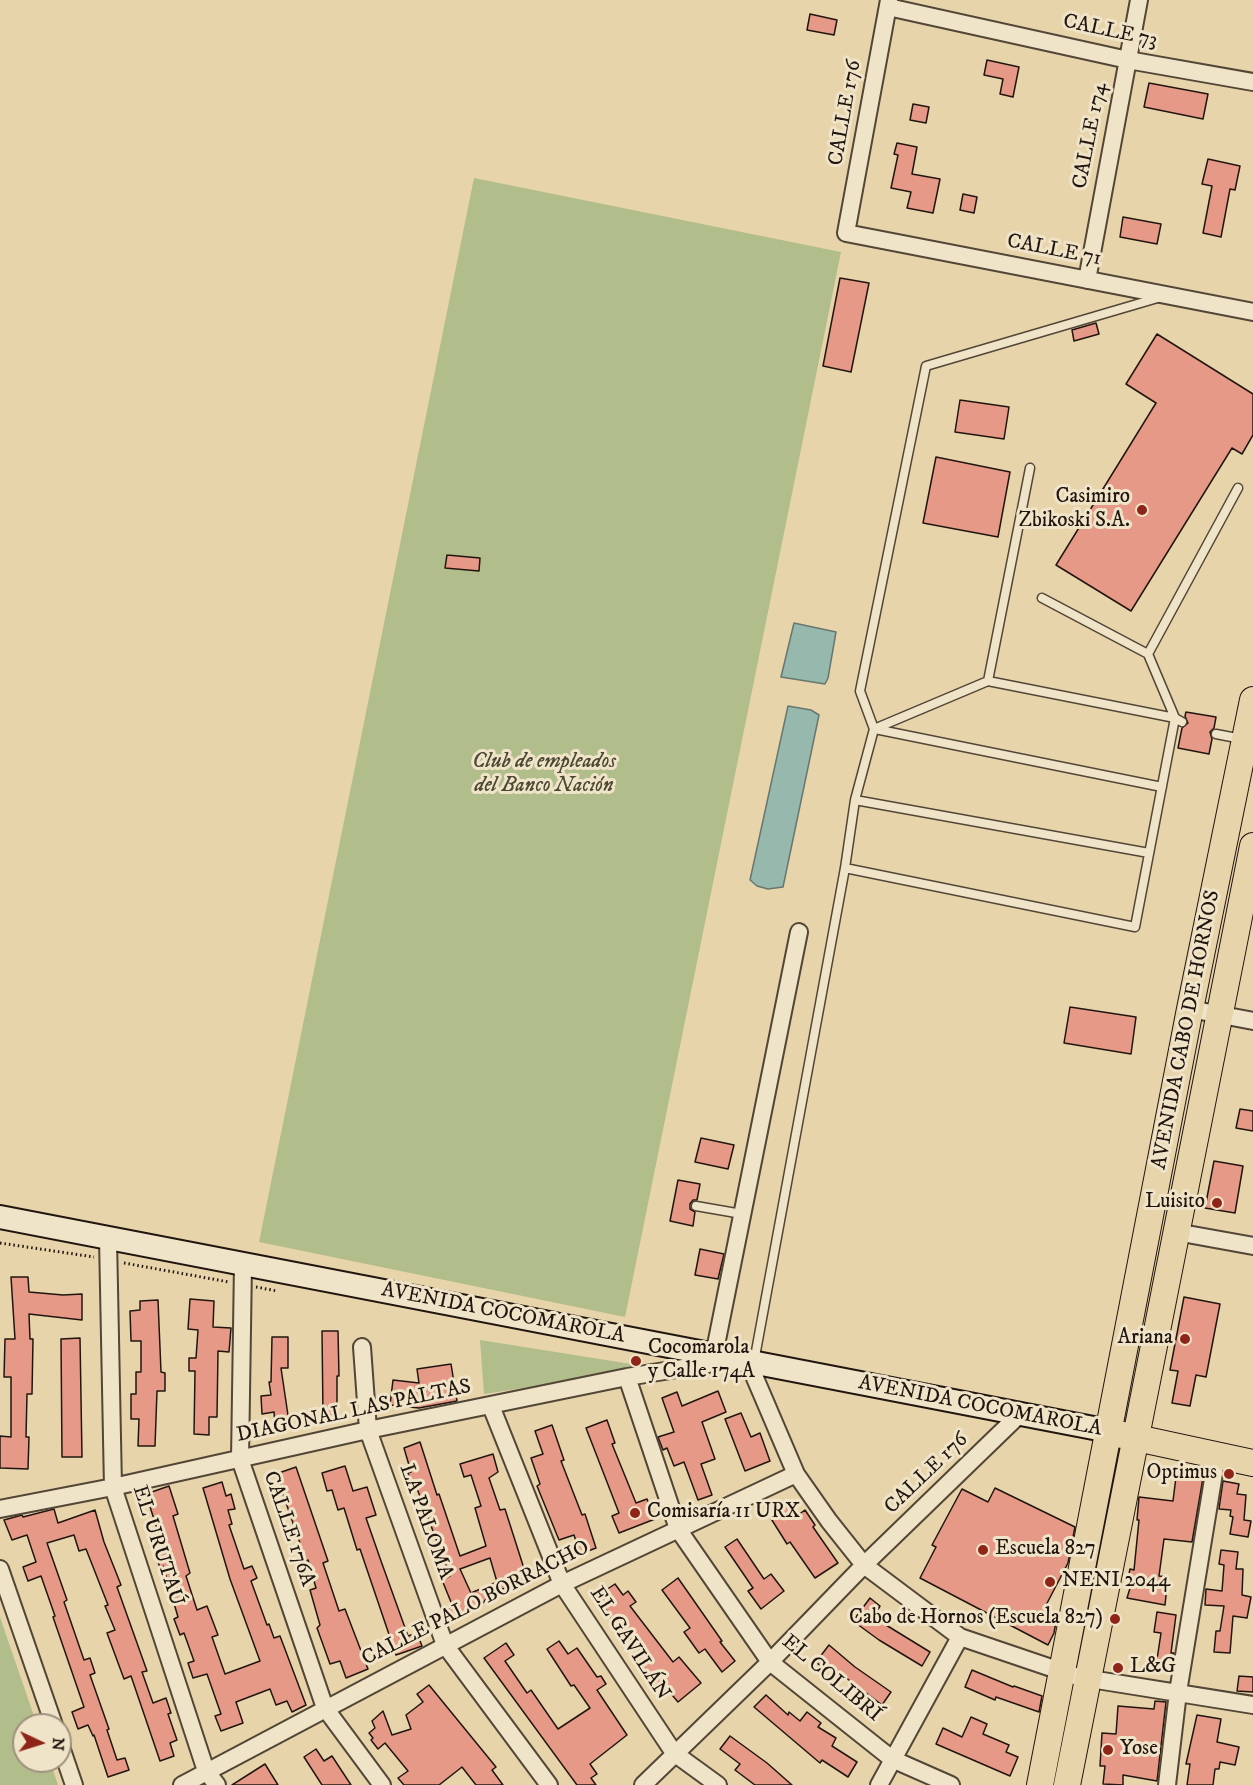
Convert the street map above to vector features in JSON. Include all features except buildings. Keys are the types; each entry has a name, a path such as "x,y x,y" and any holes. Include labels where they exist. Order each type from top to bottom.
{"main road":[{"name":"AVENIDA CABO DE HORNOS","path":"1040,1785 1190,1009 1253,700"},
{"name":"AVENIDA CABO DE HORNOS","path":"1067,1785 1253,846"},
{"name":"AVENIDA COCOMAROLA","path":"0,1217 1109,1431 1253,1463"}],"street":[{"name":"CALLE 174","path":"1087,280 1139,0"},
{"name":"CALLE 73","path":"889,4 1128,60 1253,82"},
{"name":"CALLE 176","path":"846,233 889,4"},
{"name":"CALLE 71","path":"846,233 1253,312"},
{"path":"714,1355 799,932"},
{"path":"1190,1009 1253,1021"},
{"path":"1176,1232 1253,1246"},
{"name":"EL URUTAÚ","path":"108,1238 113,1487 206,1771 217,1785"},
{"name":"CALLE 176A","path":"243,1264 240,1459 325,1708 382,1785"},
{"name":"LA PALOMA","path":"362,1347 368,1430 445,1645 549,1785"},
{"name":"DIAGONAL LAS PALTAS","path":"0,1509 113,1487 368,1430 627,1377 708,1364 714,1355"},
{"path":"754,1363 755,1378 796,1474 829,1521 864,1565 960,1637 1061,1671 1253,1705"},
{"name":"EL COLIBRÍ","path":"627,1377 678,1529 770,1662 892,1759 951,1785"},
{"name":"EL GAVILÁN","path":"491,1406 562,1584 674,1753 718,1785"},
{"name":"CALLE 176","path":"643,1785 1020,1414"},
{"path":"1167,1785 1178,1692 1216,1455"},
{"name":"CALLE PALO BORRACHO","path":"182,1785 562,1584 796,1474"},
{"path":"0,1569 50,1713"},
{"path":"879,1785 960,1637"}],"lane":[{"path":"754,1363 845,868 855,800 874,729 860,691 926,366 1165,296"},
{"path":"988,681 1029,468"},
{"path":"1148,654 1239,488"},
{"path":"845,868 1135,927 1162,787 1178,720 1148,654 1042,598"},
{"path":"874,729 988,681 1178,720"},
{"path":"874,729 1162,787"},
{"path":"1216,734 1245,740"},
{"path":"855,800 1149,853"},
{"path":"696,1206 742,1214"}],"green space":[{"name":"Club de empleados del Banco Nación","path":"474,178 841,252 625,1317 259,1242"},
{"path":"480,1340 631,1364 630,1372 484,1394"},
{"path":"0,1617 33,1713 12,1713 12,1773 54,1773 58,1785 0,1785"}],"water":[{"path":"794,623 836,632 825,684 781,677"},
{"path":"788,706 811,710 819,715 783,887 768,889 757,886 750,880"}],"place":[{"name":"Casimiro Zbikoski S.A.","path":"1142,510"},
{"name":"Luisito","path":"1217,1203"},
{"name":"Ariana","path":"1185,1339"},
{"name":"Cocomarola y Calle 174A","path":"636,1361"},
{"name":"Optimus","path":"1229,1474"},
{"name":"Comisaría 11 URX","path":"635,1513"},
{"name":"Escuela 827","path":"983,1550"},
{"name":"NENI 2044","path":"1050,1582"},
{"name":"Cabo de Hornos (Escuela 827)","path":"1115,1619"},
{"name":"L&G","path":"1118,1668"},
{"name":"Yose","path":"1108,1750"}]}
